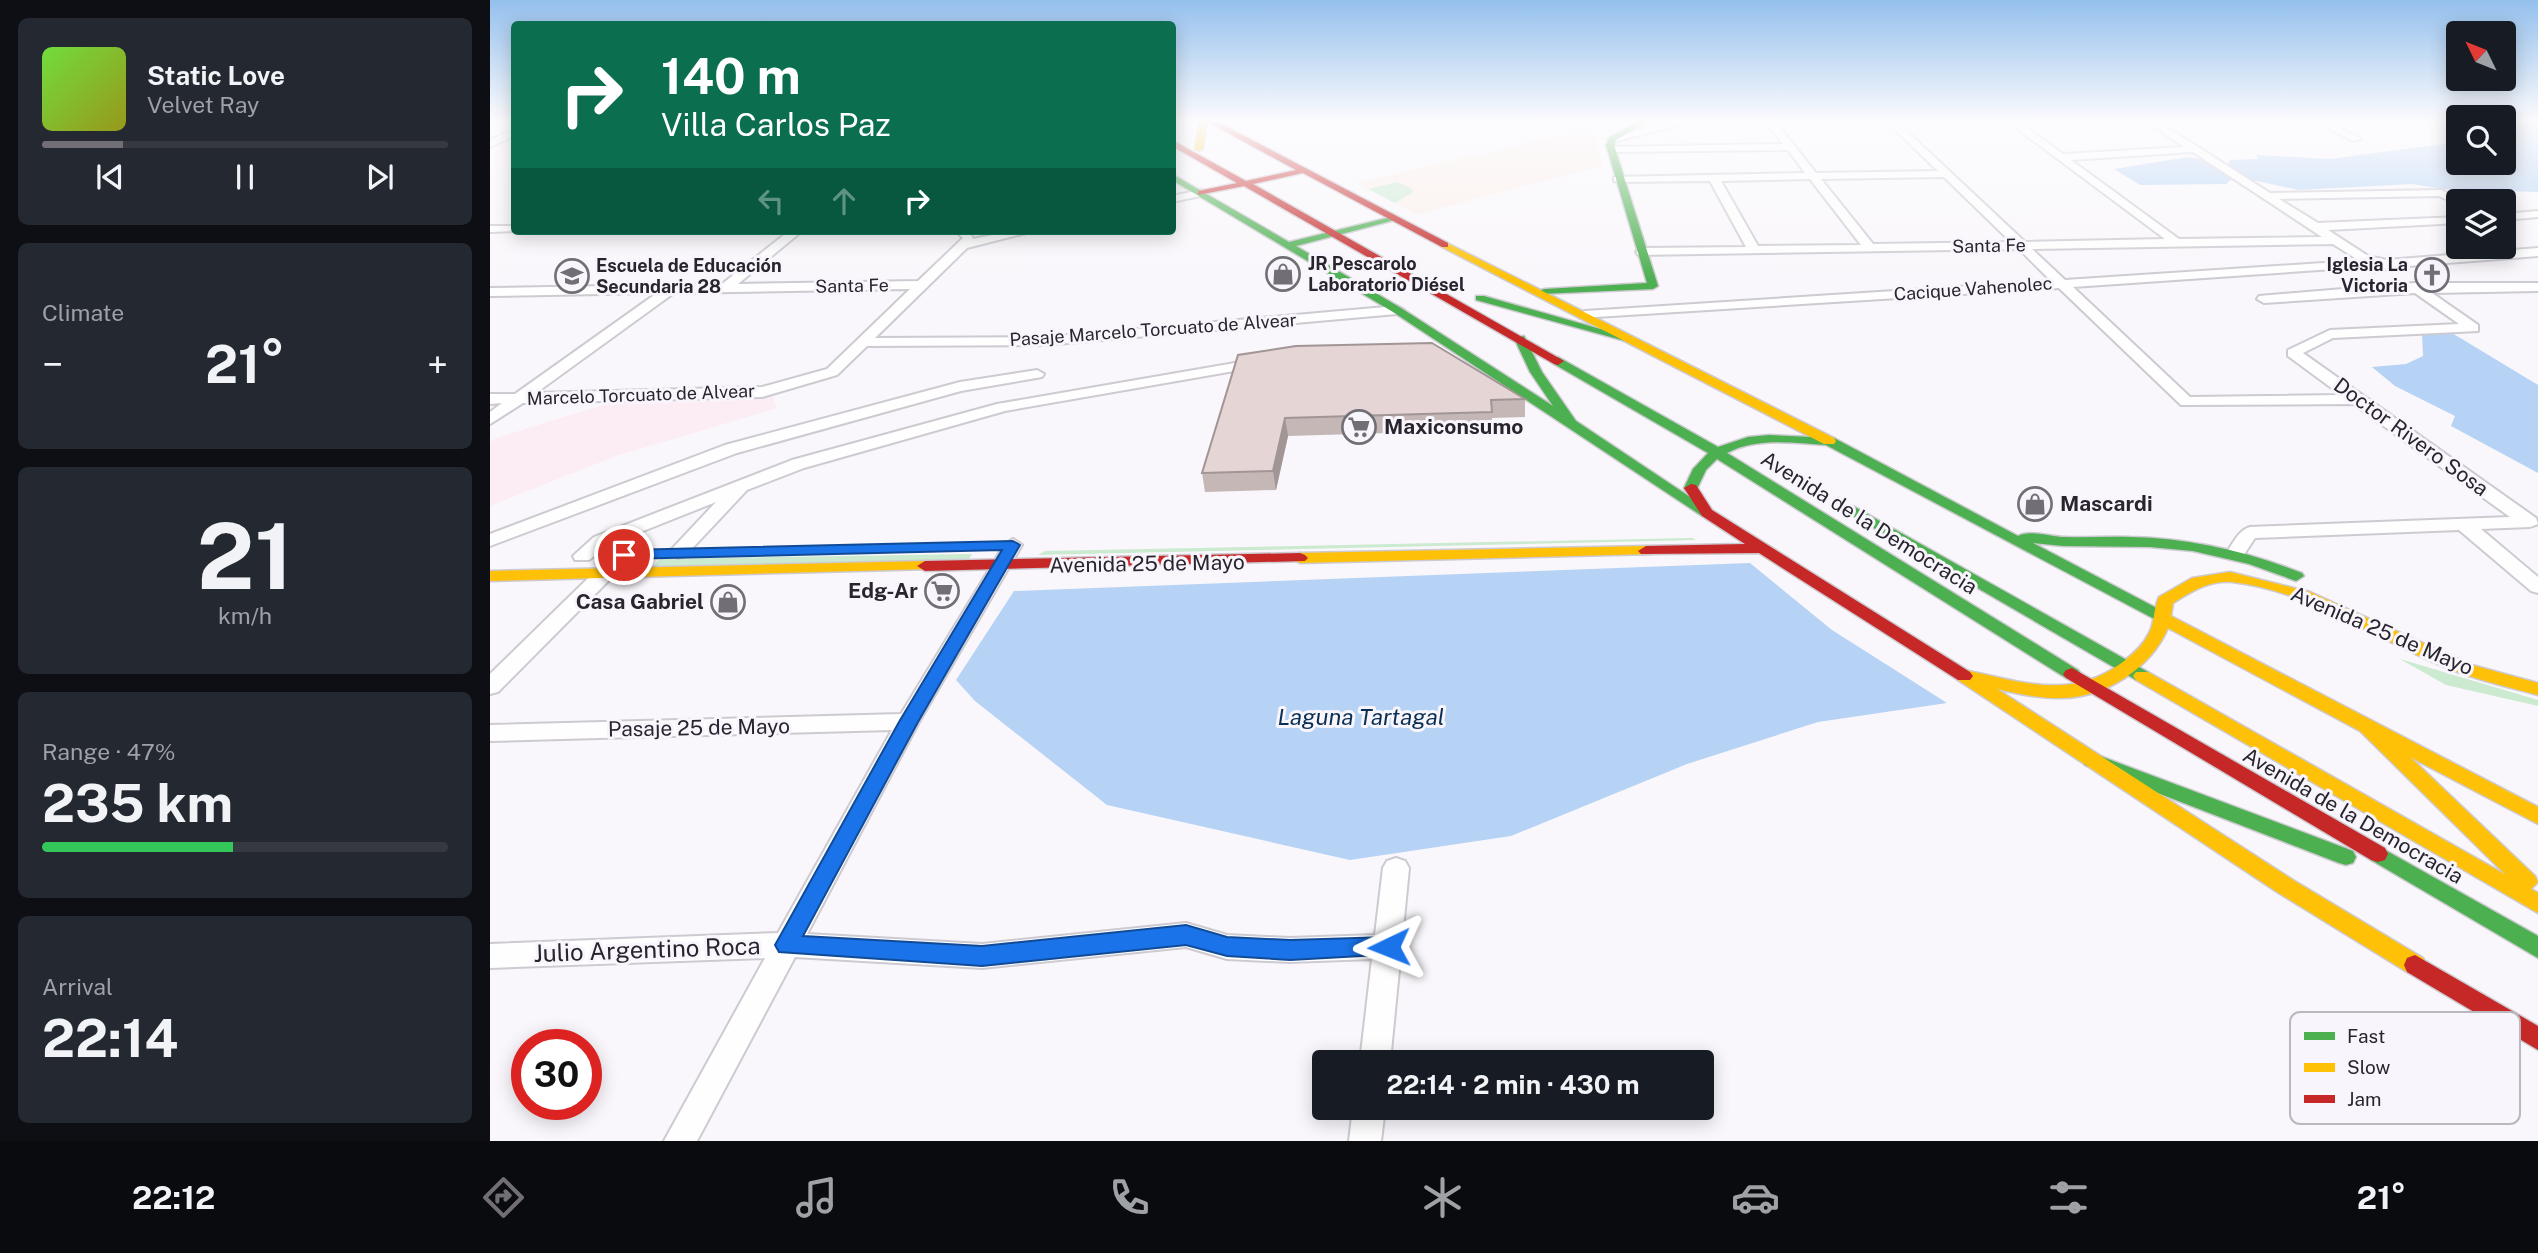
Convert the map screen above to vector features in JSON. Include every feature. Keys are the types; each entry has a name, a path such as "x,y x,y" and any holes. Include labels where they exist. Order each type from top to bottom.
{"main road":[{"name":"Avenida de la Democracia","path":"1239,174 1253,181"},
{"name":"Avenida de la Democracia","path":"1242,174 1343,231 1713,452 2092,686 2538,948"},
{"path":"1201,193 1282,174"},
{"name":"Avenida de la Democracia","path":"1309,174 2000,530"},
{"path":"1542,293 1653,286 1617,174"},
{"path":"1176,178 1397,310 2285,886 2493,1012"},
{"path":"1288,244 1392,218"},
{"name":"Avenida de la Democracia","path":"1343,231 1463,291 1755,455"},
{"path":"1463,291 1520,311 1633,340"},
{"path":"1520,338 1536,372 1571,424"},
{"path":"1707,513 1690,487 1694,473 1713,452 1735,443 1766,438 1829,441"},
{"name":"Avenida de la Democracia","path":"1837,501 2538,904"},
{"path":"1700,531 1728,527"},
{"path":"2000,530 2538,816"},
{"name":"Avenida 25 de Mayo","path":"2000,530 2034,540 2183,542 2236,552 2284,571 2407,628 2463,649"},
{"name":"Avenida 25 de Mayo","path":"490,576 606,573 1010,551 1761,548"},
{"path":"671,552 703,552"},
{"path":"575,556 631,554"},
{"name":"Avenida 25 de Mayo","path":"2128,667 2159,632 2165,601 2198,580 2230,576 2304,596 2466,669 2538,689"},
{"path":"1964,676 2030,689 2075,692 2128,667"},
{"path":"2368,728 2538,892"},
{"path":"2092,760 2356,861 2469,908"},
{"path":"2520,1028 2538,1039"}],"street":[{"path":"1618,179 1930,174"},
{"path":"1947,174 2186,402 2358,400"},
{"path":"2087,174 2177,243"},
{"path":"2234,174 2263,196 2317,227 2363,261 2385,266 2538,253"},
{"path":"1813,176 1869,247"},
{"path":"1714,178 1754,250"},
{"path":"1176,198 1201,193"},
{"path":"2263,196 2441,193 2446,196"},
{"path":"2516,216 2538,214"},
{"path":"2317,227 2446,221"},
{"path":"490,229 510,229"},
{"path":"490,237 510,229"},
{"path":"727,287 791,235"},
{"path":"866,342 965,238 992,235"},
{"name":"Santa Fe","path":"1642,252 2335,240"},
{"name":"Cacique Vahenolec","path":"1585,315 2363,261"},
{"path":"2385,266 2418,289"},
{"name":"Santa Fe","path":"490,292 919,285"},
{"path":"2264,299 2418,289 2535,288"},
{"path":"490,419 671,289"},
{"name":"Doctor Rivero Sosa","path":"2418,289 2473,328 2330,334 2293,353 2533,522"},
{"name":"Pasaje Marcelo Torcuato de Alvear","path":"866,342 1041,358 1397,310"},
{"name":"Marcelo Torcuato de Alvear","path":"490,399 762,392 832,372 866,342"},
{"path":"1437,353 1462,352"},
{"path":"490,540 731,449 960,387 1041,358 1039,398"},
{"path":"575,556 601,541 798,464 1039,398 1272,361"},
{"path":"671,552 742,485"},
{"path":"2236,552 2250,533 2533,522"},
{"path":"2463,524 2538,587"},
{"path":"680,1141 908,722 1010,551"},
{"path":"490,687 606,573 631,554"},
{"name":"Pasaje 25 de Mayo","path":"490,733 908,722"},
{"path":"1376,1050 1396,868"},
{"name":"Julio Argentino Roca","path":"490,956 787,945 982,956 1186,935 1227,947 1278,950 1389,947"},
{"path":"1365,1141 1368,1120"}],"shaded area":[{"path":"1393,174 1571,174 1417,214 1356,183"},
{"path":"771,392 777,408 616,456 490,506 490,442 496,438 616,401 742,398"}],"green space":[{"path":"1397,182 1411,188 1413,192 1395,203 1368,189"},
{"path":"1696,540 1038,555 1045,551"},
{"path":"972,554 968,561 653,567 660,559"},
{"path":"2400,659 2538,700 2538,706 2446,685"}],"water":[{"path":"2123,174 2538,174 2538,192 2516,191 2516,189 2443,189 2412,184 2299,190 2248,179 2231,180 2226,184 2140,185"},
{"path":"2422,333 2452,333 2538,385 2538,473 2451,426 2455,416 2395,386 2372,367 2406,364 2423,356"},
{"name":"Laguna Tartagal","path":"1750,563 1832,630 1947,703 1818,722 1687,764 1511,836 1350,860 1107,805 975,701 956,680 1014,591"}],"building":[{"name":"Maxiconsumo","path":"1432,343 1525,399 1491,400 1492,412 1285,418 1273,471 1202,473 1238,355 1296,346"}],"traffic: fast":[{"path":"1545,292 1653,286 1619,174"},
{"path":"1176,178 1397,310 1707,513"},
{"path":"1288,245 1392,218"},
{"path":"1480,298 1633,340"},
{"path":"1520,338 1536,372 1571,424"},
{"path":"1558,361 1689,435 2072,674"},
{"path":"1691,488 1700,469 1713,455 1730,446 1769,439 1829,441 2162,618"},
{"path":"1853,510 2142,676"},
{"path":"2025,537 2063,542 2128,541 2193,547 2234,555 2296,576"},
{"path":"2092,760 2346,857"},
{"path":"2378,854 2538,948"}],"traffic: slow":[{"path":"1445,245 1829,441"},
{"path":"1300,558 1646,551"},
{"path":"490,576 925,566"},
{"path":"1964,676 2050,692 2077,691 2100,684 2124,670 2152,643 2160,629 2165,601 2198,581 2230,577 2304,596 2466,669 2538,689"},
{"path":"2162,618 2538,816"},
{"path":"1964,676 2285,886 2415,965"},
{"path":"2142,676 2538,904"},
{"path":"2368,728 2527,882"}],"traffic: jam":[{"path":"1229,174 1558,361"},
{"path":"1201,193 1287,174"},
{"path":"1311,174 1445,245"},
{"path":"1691,488 1707,513 1964,676"},
{"path":"1646,551 1761,548"},
{"path":"925,566 1300,558"},
{"path":"2072,674 2378,854"},
{"path":"2415,965 2493,1012"},
{"path":"2520,1028 2538,1039"}],"place":[{"name":"JR Pescarolo Laboratorio Diésel","path":"1283,274"},
{"name":"Iglesia La Victoria","path":"2432,275"},
{"name":"Escuela de Educación Secundaria 28","path":"572,276"},
{"name":"Maxiconsumo","path":"1359,427"},
{"name":"Mascardi","path":"2035,504"},
{"name":"Edg-Ar","path":"942,591"},
{"name":"Casa Gabriel","path":"728,602"}],"route":[{"path":"624,555 1013,545 908,722 787,945 982,956 1186,935 1227,947 1290,950 1389,947"}]}
